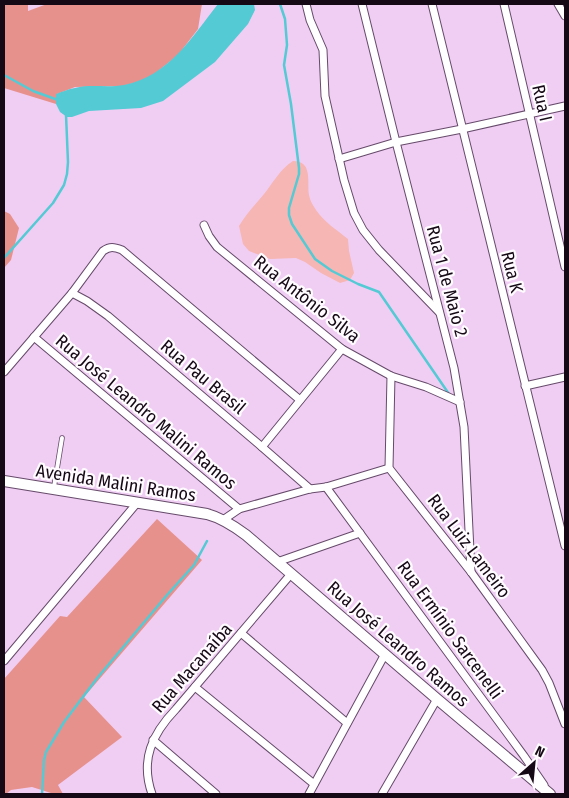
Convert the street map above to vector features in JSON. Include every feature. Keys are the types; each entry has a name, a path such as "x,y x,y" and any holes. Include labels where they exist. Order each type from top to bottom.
{"street":[{"path":"306,4 310,20 323,50 324,88 339,159 354,214 363,230 379,250 439,312"},
{"name":"Rua 1 de Maio 2","path":"362,4 454,368 464,427 471,572"},
{"name":"Rua K","path":"432,4 565,546"},
{"name":"Rua I","path":"504,4 565,267"},
{"path":"558,4 565,16"},
{"path":"339,159 396,142 530,115 565,106"},
{"name":"Rua Antônio Silva","path":"204,225 217,247 342,349 391,376 426,387 460,402"},
{"path":"4,372 72,293 103,251 114,247 122,250 300,400"},
{"name":"Rua Pau Brasil","path":"72,293 108,316 310,489"},
{"name":"Rua José Leandro Malini Ramos","path":"34,337 239,509"},
{"path":"262,447 342,349"},
{"path":"223,520 239,509 310,489 326,487 389,468 391,376"},
{"path":"525,386 565,377"},
{"name":"Rua Luiz Lameiro","path":"389,468 471,572 542,670 565,724"},
{"name":"Avenida Malini Ramos","path":"4,481 207,514 223,520"},
{"name":"Rua Ermínio Sarcenelli","path":"326,487 550,793"},
{"path":"4,661 137,503"},
{"name":"Rua José Leandro Ramos","path":"223,520 246,535 550,793"},
{"path":"277,562 360,533"},
{"name":"Rua Macanaíba","path":"152,794 147,779 148,755 153,740 165,721 291,574"},
{"path":"241,634 347,723"},
{"path":"309,794 385,654"},
{"path":"195,687 314,784"},
{"path":"382,794 437,699"},
{"path":"153,740 216,794"}],"lane":[{"path":"54,489 62,438"}],"shaded area":[{"path":"4,4 28,4 28,11 47,4 202,4 198,29 178,55 153,75 141,81 123,86 75,87 57,94 56,104 4,88"},
{"path":"218,4 254,4 255,10 248,24 215,62 163,101 141,108 89,111 72,117 67,117 60,112 56,104 56,94 81,87 124,85 154,73 178,54"},
{"path":"293,161 304,164 306,168 309,197 316,210 327,222 348,239 354,273 350,280 340,283 296,258 270,259 249,251 243,244 239,226 280,172"},
{"path":"4,211 10,214 19,228 11,260 4,268"},
{"path":"157,519 202,560 84,697 122,737 58,785 63,794 54,794 32,787 11,790 4,794 4,679 60,616 67,617"}],"waterway":[{"path":"280,4 285,19 287,45 284,65 299,168 289,208 292,224 315,259 332,271 379,292 449,394"},
{"path":"4,75 33,91 58,100"},
{"path":"4,258 53,203 64,185 68,162 66,115"},
{"path":"42,794 46,752 64,722 98,677 194,565 207,541"}]}
